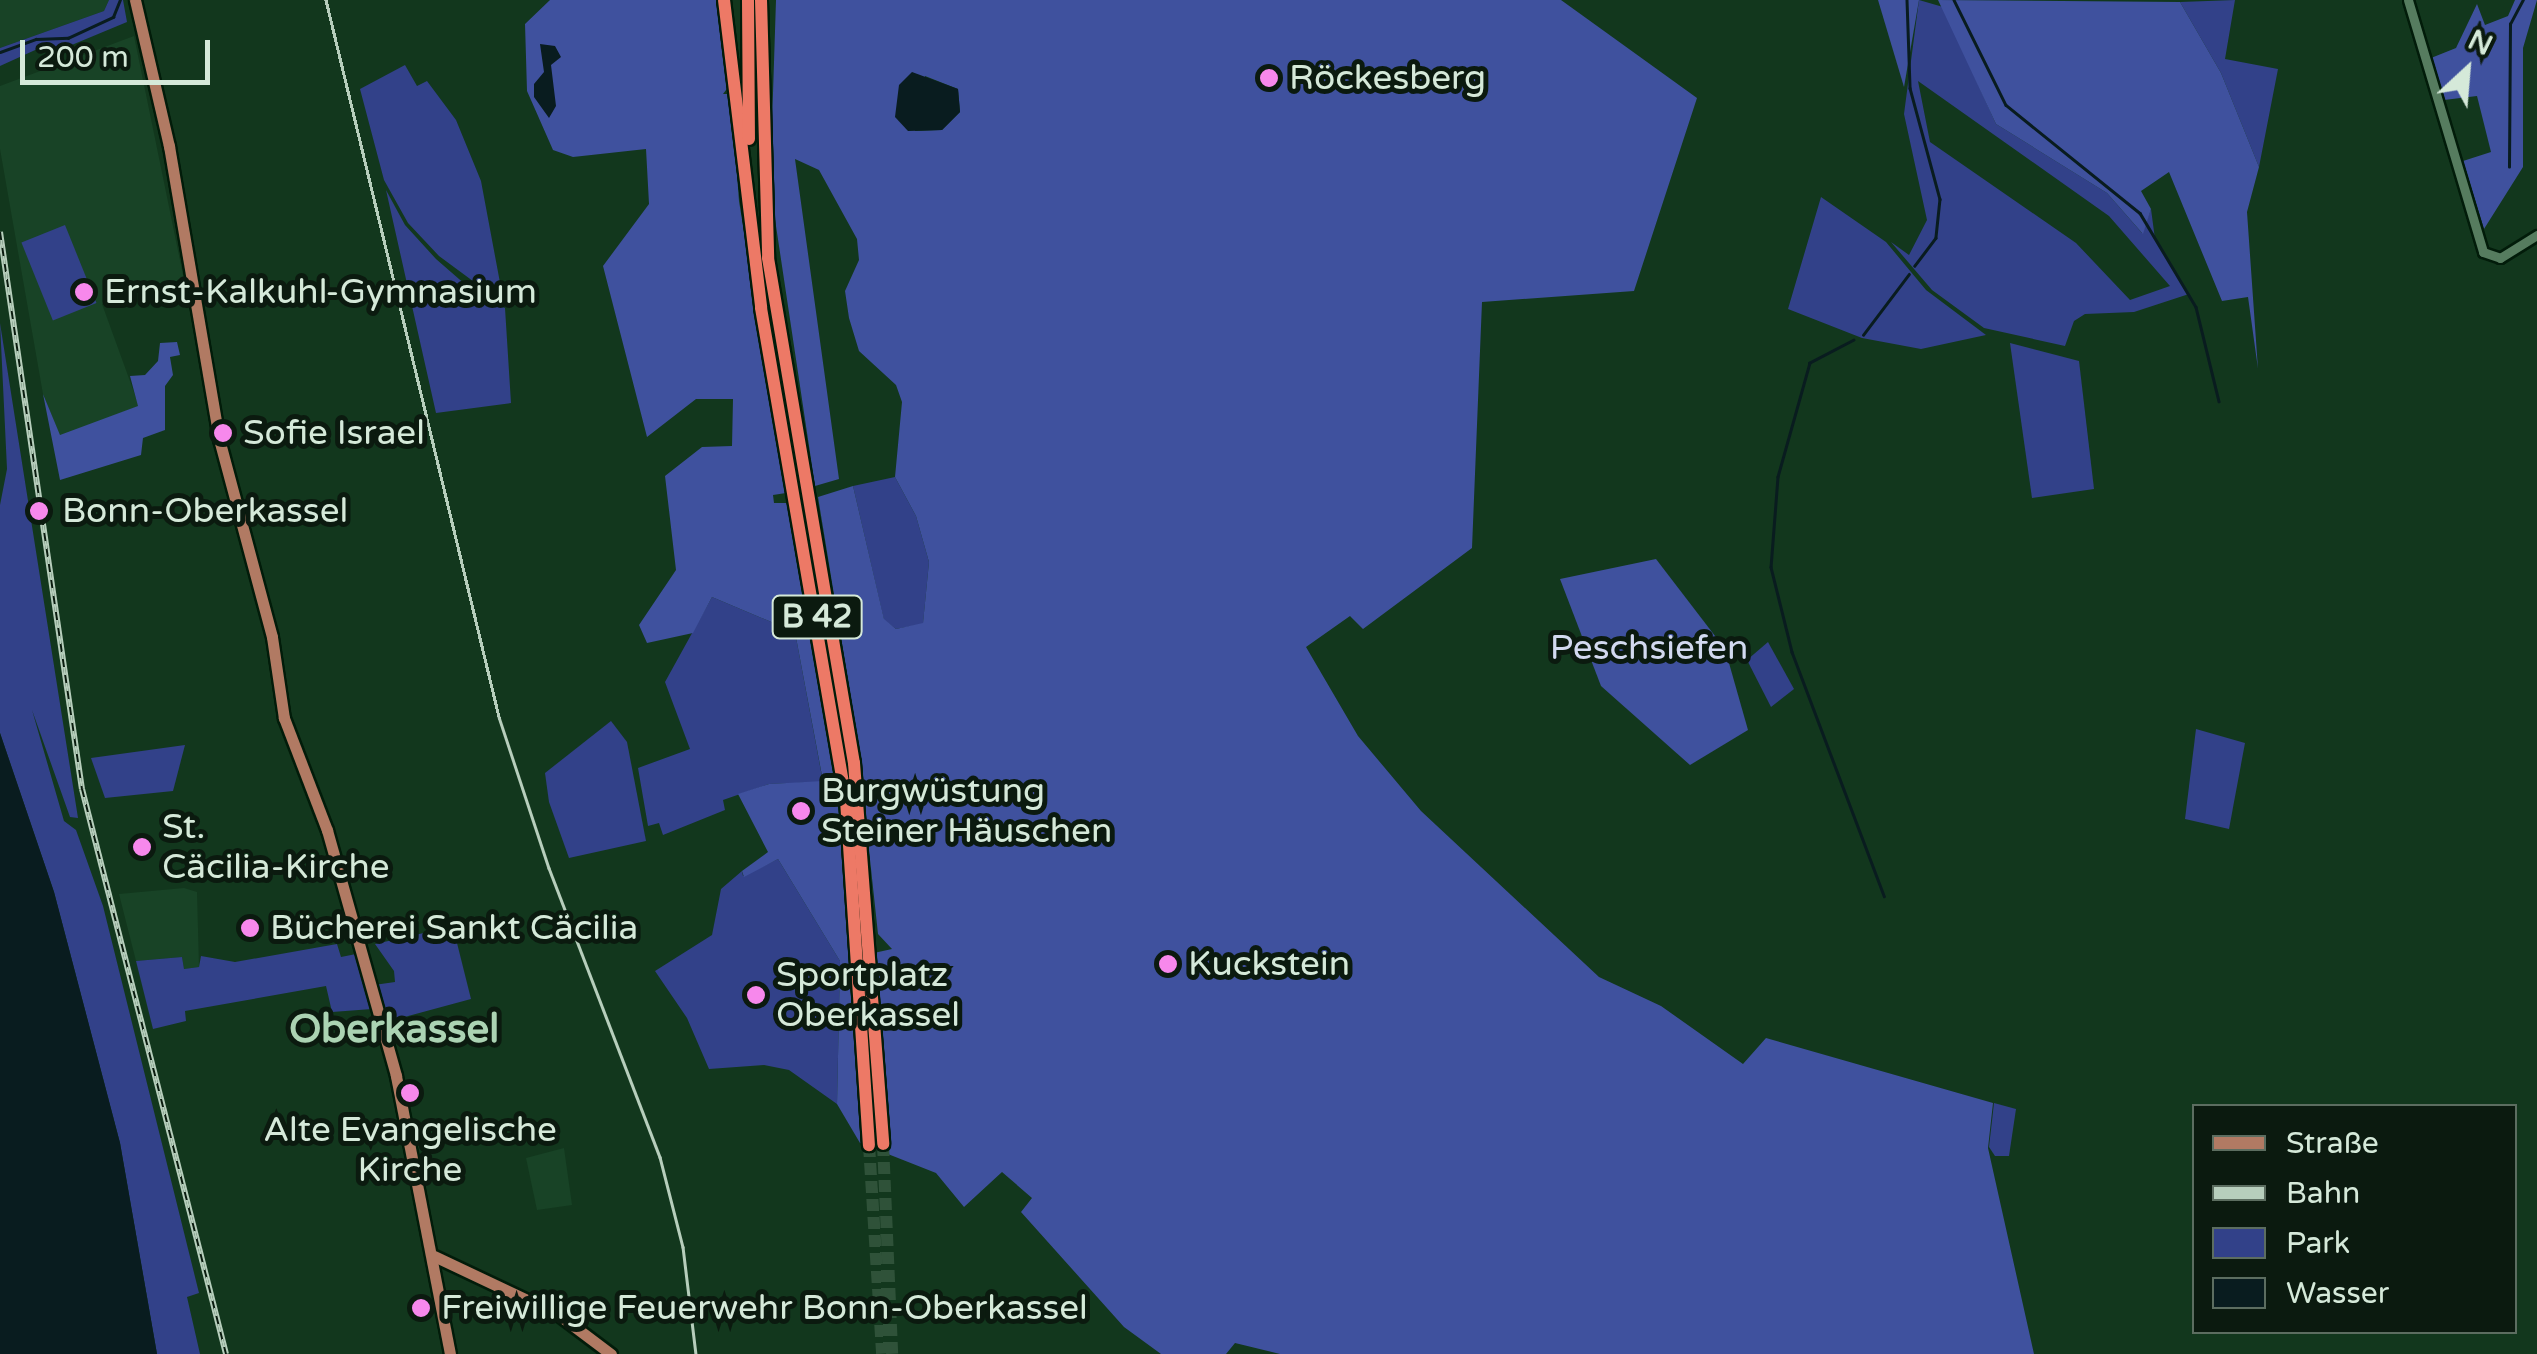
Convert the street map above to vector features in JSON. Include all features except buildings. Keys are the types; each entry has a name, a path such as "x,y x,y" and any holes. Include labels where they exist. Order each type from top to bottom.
{"highway":[{"name":"B 42","path":"724,0 752,231 846,800 876,1145 854,763 774,306 759,76 760,0"},
{"name":"B 42","path":"748,0 752,231"}],"main road":[{"path":"135,0 169,146 219,439 272,637 284,718 343,885 413,1145 450,1354"},
{"path":"434,1256 559,1316 611,1354"}],"street":[{"path":"2408,0 2483,252 2494,258 2537,235"}],"shaded area":[{"path":"0,0 109,0 104,11 0,48"},
{"path":"134,36 184,280 102,304 139,406 60,436 43,394 0,149 0,86"},
{"path":"184,888 197,892 199,967 184,969 182,957 136,961 119,894"},
{"path":"564,1148 572,1205 537,1210 526,1158"}],"green space":[{"path":"109,0 123,0 127,22 50,54 44,46 0,66 0,48 104,11"},
{"path":"550,0 716,0 729,86 723,94 731,94 739,201 786,493 773,495 774,503 788,503 805,585 837,778 851,958 892,949 878,934 856,729 818,497 853,486 884,619 896,629 923,623 929,562 916,516 895,477 902,402 896,385 859,351 849,318 845,291 859,260 857,239 819,170 795,159 839,479 815,486 770,186 776,0 1561,0 1697,98 1634,291 1482,302 1472,548 1363,629 1350,616 1306,647 1358,736 1421,811 1599,977 1661,1006 1743,1064 1766,1038 1993,1103 1988,1148 2034,1354 1280,1354 1235,1343 1226,1354 1161,1354 1124,1327 1021,1212 1032,1198 1002,1172 964,1207 936,1173 860,1143 837,1104 840,961 778,859 744,877 742,871 768,852 738,794 769,784 823,781 795,632 712,597 693,633 647,643 639,625 676,570 665,476 702,447 732,446 733,399 696,399 647,437 603,266 649,204 646,149 573,157 553,150 527,91 525,24","holes":["925,76 958,89 960,112 942,130 915,131"]},
{"path":"1878,0 1919,0 1904,87"},
{"path":"1919,0 1943,7 1996,124 2107,193 2142,233 2151,209 2155,239 2189,294 2134,312 2085,314 2074,321 2065,346 1984,328 1932,290 1891,242 1909,255 1927,220 1904,114","holes":["1918,81 2109,216 2170,286 2130,300 2076,243 1930,142"]},
{"path":"1938,0 2180,2 2221,73 2259,167 2247,212 2258,369 2248,297 2222,301 2169,172 2141,191 2151,209 2143,234 2107,193 1996,124"},
{"path":"2235,0 2225,59 2278,69 2259,167 2221,73 2180,2"},
{"path":"2515,0 2537,0 2523,48 2523,167 2484,229 2463,161 2491,152 2477,96 2444,100 2431,58 2456,48 2477,4 2485,25 2508,16"},
{"path":"405,65 417,86 427,81 456,120 481,181 504,304 439,256 408,223 384,180 360,89"},
{"path":"386,190 405,225 436,259 482,299 505,308 511,403 436,413"},
{"path":"1821,197 1886,242 1926,290 1986,335 1921,349 1862,338 1788,309"},
{"path":"65,225 96,303 53,320 21,243"},
{"path":"0,323 78,818 70,817 32,710 64,821 76,830 103,906 199,1293 187,1297 200,1354 157,1354 120,1143 54,892 0,733 0,505 7,469"},
{"path":"177,342 180,355 170,357 173,375 165,386 165,430 143,438 141,455 60,480 43,394 60,435 138,406 130,376 145,375 158,361 160,343"},
{"path":"2010,343 2079,361 2094,489 2032,498"},
{"path":"895,477 916,516 929,562 923,624 896,629 884,620 853,486"},
{"name":"Peschsiefen","path":"1656,559 1725,649 1748,730 1690,765 1601,686 1560,579"},
{"path":"712,597 795,632 823,782 769,784 723,800 725,810 663,835 659,823 648,826 638,768 690,749 665,682"},
{"path":"1768,642 1794,689 1771,707 1747,660"},
{"path":"611,721 627,742 646,841 569,858 549,802 545,773"},
{"path":"2196,729 2245,743 2229,829 2185,819"},
{"path":"185,745 173,791 105,798 91,758"},
{"name":"Sportplatz Oberkassel","path":"778,859 840,961 837,1104 789,1070 764,1065 709,1069 687,1018 655,971 712,935 721,889 742,871 743,876"},
{"path":"437,930 438,937 455,935 471,999 386,1022 374,985 395,982 394,971 375,944"},
{"path":"337,944 341,957 356,954 372,1009 332,1012 326,986 185,1011 186,1021 153,1029 136,961 182,957 184,969 199,967 201,956 235,962"},
{"path":"1994,1103 2016,1109 2009,1156 1995,1156 1989,1147"}],"water":[{"path":"540,44 555,46 561,57 551,65 556,106 549,118 534,97 534,84 544,72"},
{"path":"912,72 958,89 960,112 942,130 908,131 895,117 899,85"},
{"path":"0,733 54,892 120,1143 157,1354 0,1354"}],"waterway":[{"path":"0,52 36,39 68,38 113,17 120,0"},
{"name":"Peschsiefen","path":"1907,0 1910,88 1940,199 1936,238 1915,266"},
{"path":"1954,0 2006,105 2140,213 2196,307 2219,401"},
{"path":"2509,167 2510,24 2523,0"},
{"name":"Peschsiefen","path":"1863,335 1909,274"},
{"name":"Peschsiefen","path":"1854,340 1810,363 1778,477 1771,567 1792,652 1884,896"}],"tunnel":[{"path":"883,1144 892,1354"},
{"path":"869,1145 882,1354"}],"tram line":[{"path":"326,0 499,717 549,868 660,1157 683,1247 696,1354"}],"railway":[{"path":"0,232 82,789 226,1354"}],"place":[{"name":"Röckesberg","path":"1269,78"},
{"name":"Ernst-Kalkuhl-Gymnasium","path":"84,292"},
{"name":"Sofie Israel","path":"223,433"},
{"name":"Bonn-Oberkassel","path":"39,511"},
{"name":"Burgwüstung Steiner Häuschen","path":"801,811"},
{"name":"St. Cäcilia-Kirche","path":"142,847"},
{"name":"Bücherei Sankt Cäcilia","path":"250,928"},
{"name":"Kuckstein","path":"1168,964"},
{"name":"Sportplatz Oberkassel","path":"756,995"},
{"name":"Alte Evangelische Kirche","path":"410,1093"},
{"name":"Freiwillige Feuerwehr Bonn-Oberkassel","path":"421,1308"}],"district":[{"name":"Oberkassel","path":"394,1029"}]}
